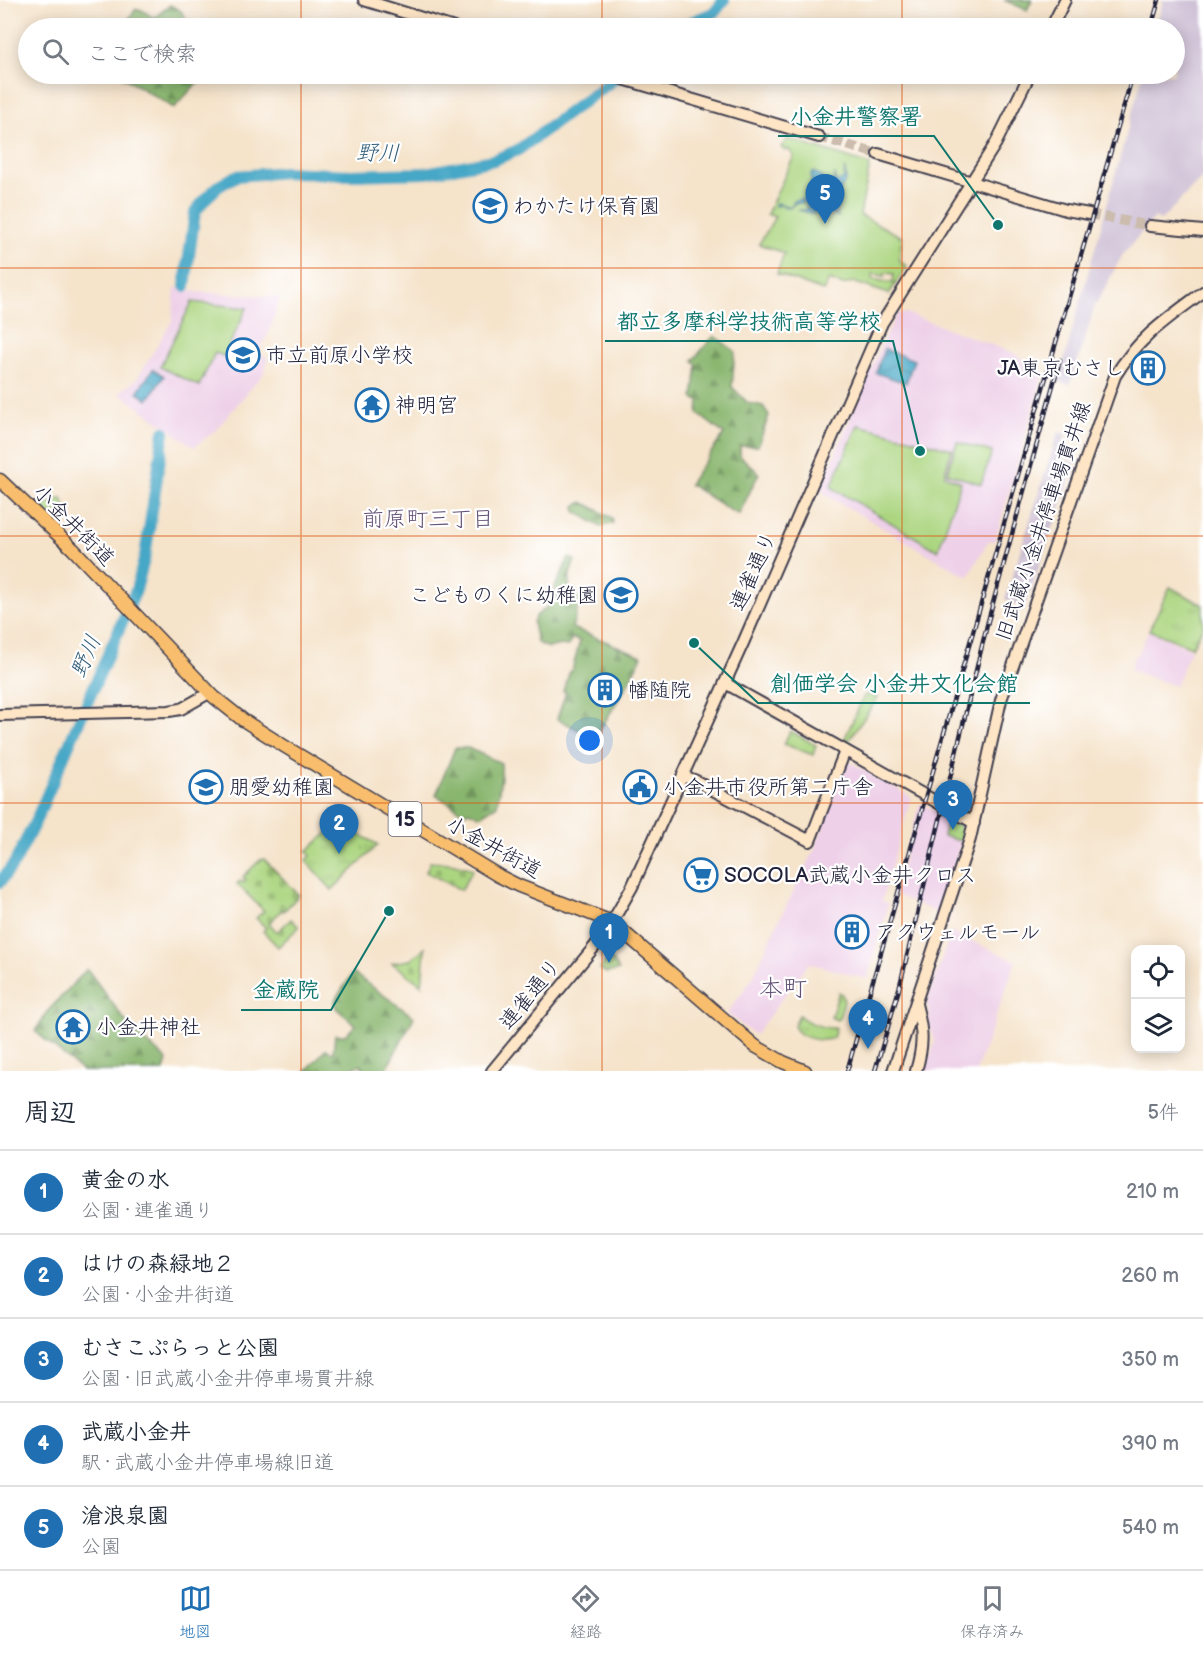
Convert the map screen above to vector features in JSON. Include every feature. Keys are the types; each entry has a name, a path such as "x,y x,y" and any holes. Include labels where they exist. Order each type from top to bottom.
{"main road":[{"path":"363,0 422,18"},
{"path":"1056,18 1065,0"},
{"path":"641,84 819,137"},
{"name":"連雀通り","path":"492,1071 612,922 636,877 725,683 882,322 996,143 1025,84"},
{"path":"878,154 1066,210 1089,214"},
{"path":"1150,226 1203,231"},
{"name":"旧武蔵小金井停車場貫井線","path":"892,1071 974,823 1001,700 1115,376 1131,352 1152,330 1203,292"},
{"name":"小金井街道","path":"0,480 73,549 209,693 243,720 478,864 519,886 612,922 755,1046 805,1071"},
{"path":"725,683 974,823"},
{"path":"0,715 169,711 182,709 209,693"},
{"path":"683,776 810,840 845,750"},
{"path":"915,1071 923,1045 922,1028 916,1004"}],"shaded area":[{"path":"1163,0 1203,0 1203,177 1161,220 1154,217 1122,256 1095,306 1070,385 1058,382 1140,84 1185,84 1185,18 1158,18"},
{"path":"175,288 197,292 280,297 270,330 258,353 269,359 263,374 215,431 194,447 119,393 137,379 172,321"},
{"path":"906,313 1011,352 1044,371 995,541 988,541 968,577 824,494 822,486 884,339 897,314"},
{"path":"1058,432 1066,434 1059,457 1076,463 1024,609 1005,599"},
{"path":"1148,631 1191,649 1175,686 1130,670 1135,654 1138,655"},
{"path":"850,762 911,797 882,900 888,904 867,979 809,963 755,1035 727,1014 753,977 813,853 847,763"},
{"path":"920,803 960,824 964,834 938,913 894,894"},
{"path":"951,932 1016,961 976,1071 925,1071 935,1042 929,1027 929,1009 926,1005"}],"green space":[{"path":"1004,0 1032,0 1027,10"},
{"path":"170,5 181,11 186,18 154,18"},
{"path":"136,9 154,18 129,18"},
{"path":"134,84 196,84 174,108"},
{"path":"788,139 870,165 860,215 902,237 899,261 907,266 889,294 853,282 843,285 829,280 823,291 777,274 784,253 759,244 775,217 767,214 794,156 788,149 785,151 781,147","holes":["885,273 894,274 893,283 872,279 873,274 885,276"]},
{"path":"192,302 247,308 224,356 215,353 199,386 160,367"},
{"path":"714,336 735,351 732,387 748,403 763,406 769,415 758,446 740,446 740,456 759,473 739,514 689,484 724,434 698,414 699,401 693,398 697,365 693,360"},
{"path":"858,425 952,449 944,475 961,482 938,551 831,487"},
{"path":"957,442 992,452 981,484 947,473"},
{"path":"62,498 68,518 54,524 39,507"},
{"path":"583,502 612,518 613,523 601,527 576,512 575,506"},
{"path":"569,558 575,560 570,574 569,590 580,600 572,628 642,656 595,738 557,719 566,692 563,691 570,671 572,671 580,641 572,638 568,646 560,645 549,648 537,643 533,623 535,617 548,606"},
{"path":"1170,587 1203,605 1203,626 1192,647 1149,630"},
{"path":"869,693 878,698 846,744 844,740 864,696"},
{"path":"790,731 816,745 813,755 784,744"},
{"path":"455,748 468,748 501,763 497,805 480,816 469,811 464,813 436,795"},
{"path":"341,822 378,845 332,890 306,861 311,856 307,851"},
{"path":"947,822 959,825 962,834 960,841 943,836"},
{"path":"264,859 299,895 269,923 277,932 291,919 299,927 278,947 263,931 266,928 256,918 264,911 237,884 240,881 243,883 246,880 243,877 260,860"},
{"path":"430,862 451,863 473,869 461,890 426,872"},
{"path":"425,948 422,985 392,963 410,960"},
{"path":"609,957 619,970 606,973 600,969"},
{"path":"87,969 132,1030 167,1060 164,1071 82,1071 35,1031 49,1010"},
{"path":"353,973 414,1017 386,1070 364,1071 361,1064 346,1071 306,1071 326,1049 333,1053 335,1035 345,1035 356,1025 336,1008 335,1000"},
{"path":"839,992 844,1001 837,1020 831,1017"},
{"path":"799,1015 816,1025 836,1028 833,1038 817,1040 800,1034 794,1026"}],"water":[{"path":"845,168 846,180 839,193 836,214 839,217 820,210 814,214 798,210 805,210 806,203 795,203 791,207 795,200 807,198 813,172 825,182 833,181 835,174 835,181 838,182 844,179"},
{"path":"884,349 914,360 906,383 876,373"},
{"path":"153,369 164,376 148,400 137,392"}],"waterway":[{"name":"野川","path":"701,18 715,12 724,0"},
{"name":"野川","path":"185,286 195,212 219,186 236,176 286,172 350,175 426,173 494,160 518,150 607,84"},
{"name":"野川","path":"0,882 15,862 37,818 136,590 145,556 164,432"}],"tunnel":[{"path":"819,137 878,154"},
{"path":"1089,214 1150,226"}],"railway":[{"path":"1154,18 1159,0"},
{"path":"847,1071 1130,84"},
{"path":"875,1071 899,989 988,621 1060,360"}],"place":[{"name":"わかたけ保育園","path":"490,206"},
{"name":"滄浪泉園","path":"825,224"},
{"name":"小金井警察署","path":"998,225"},
{"name":"市立前原小学校","path":"243,355"},
{"name":"JA東京むさし","path":"1148,368"},
{"name":"神明宮","path":"372,405"},
{"name":"都立多摩科学技術高等学校","path":"920,451"},
{"name":"こどものくに幼稚園","path":"621,595"},
{"name":"創価学会 小金井文化会館","path":"694,643"},
{"name":"幡随院","path":"605,690"},
{"name":"朋愛幼稚園","path":"206,787"},
{"name":"小金井市役所第二庁舎","path":"640,787"},
{"name":"むさこぷらっと公園","path":"953,830"},
{"name":"はけの森緑地２","path":"339,854"},
{"name":"SOCOLA武蔵小金井クロス","path":"701,875"},
{"name":"金蔵院","path":"389,911"},
{"name":"アクウェルモール","path":"852,932"},
{"name":"黄金の水","path":"609,963"},
{"name":"小金井神社","path":"73,1027"},
{"name":"武蔵小金井","path":"868,1049"}],"district":[{"name":"前原町三丁目","path":"428,518"},
{"name":"本町","path":"783,988"}]}
